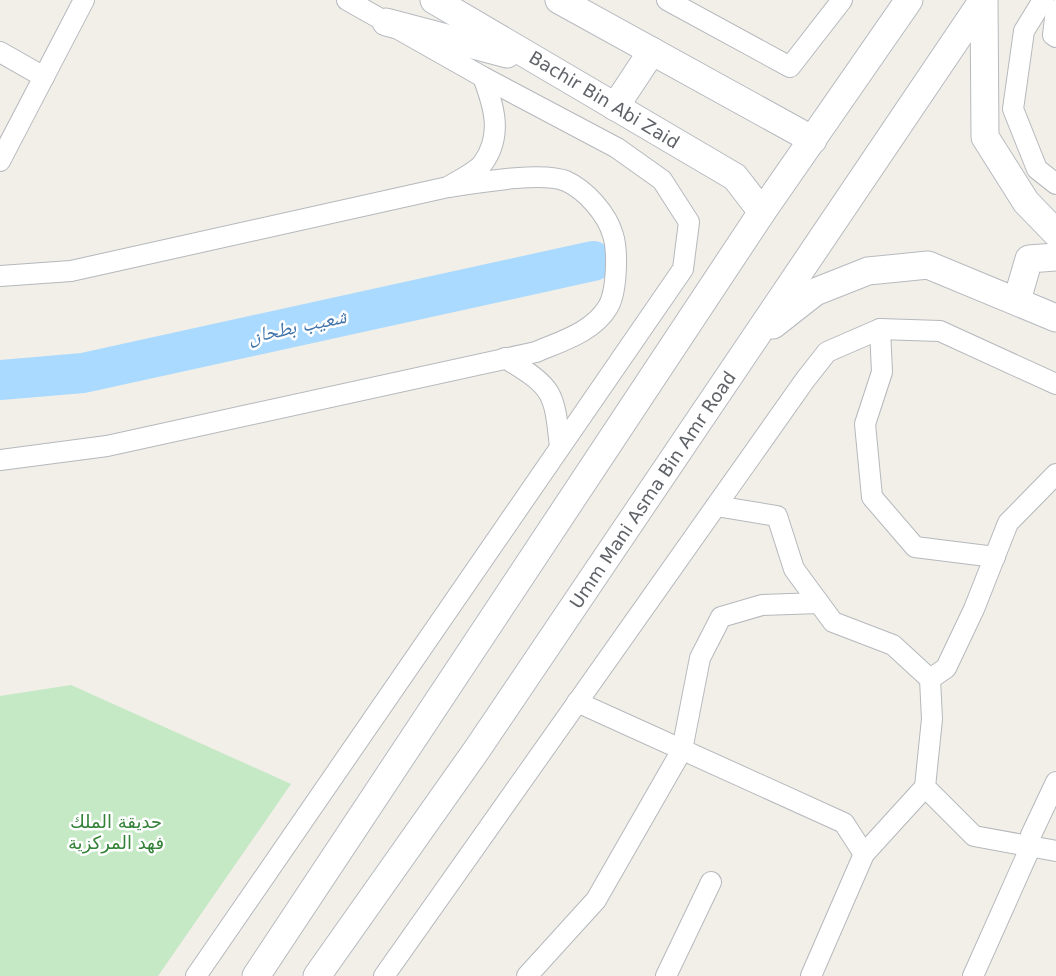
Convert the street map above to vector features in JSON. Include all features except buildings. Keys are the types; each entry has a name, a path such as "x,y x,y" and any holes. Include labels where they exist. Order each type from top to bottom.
{"main road":[{"name":"Bachir Bin Abi Zaid","path":"434,0 735,177 762,213"},
{"path":"560,0 813,140"},
{"path":"256,976 762,213 909,0"},
{"path":"984,0 986,137 1026,202 1056,233"},
{"name":"Umm Mani Asma Bin Amr Road","path":"317,976 478,748 984,0"},
{"path":"386,22 541,63"},
{"path":"615,107 652,51"},
{"path":"1017,300 1029,259 1056,257"},
{"path":"755,338 815,292 868,271 928,265 1056,318"}],"street":[{"path":"0,161 84,0"},
{"path":"196,976 683,269 689,222 662,180 617,148 483,77 347,0"},
{"path":"667,0 790,67 842,0"},
{"path":"1043,0 1024,31 1013,109 1037,169 1056,184"},
{"path":"1056,10 1053,35 1056,37"},
{"path":"0,52 44,77"},
{"path":"448,187 483,164 497,135 492,101 483,77"},
{"path":"0,276 70,271 448,187 518,177 565,181 593,201 613,235 616,278 608,306 581,333 536,351 107,446 0,460"},
{"path":"880,329 882,372 865,424 872,497 915,547 995,557"},
{"path":"384,976 827,352 880,329 940,331 1056,384"},
{"path":"505,358 540,379 555,404 560,447"},
{"path":"930,679 946,668 1008,523 1056,474"},
{"path":"716,506 777,516 794,569 833,622 893,645 930,679 932,718 925,787 864,854 811,976"},
{"path":"527,976 596,900 682,750 700,658 720,617 762,605 819,603"},
{"path":"578,702 844,823 864,854"},
{"path":"973,976 1031,846 1031,835 1056,782"},
{"path":"925,787 974,836 1056,852"},
{"path":"666,976 711,882"}],"green space":[{"name":"حدیقة الملك فهد المركزية","path":"71,685 291,784 158,976 0,976 0,696"}],"waterway":[{"name":"شعيب بطحان","path":"0,380 83,373 593,261"}]}
